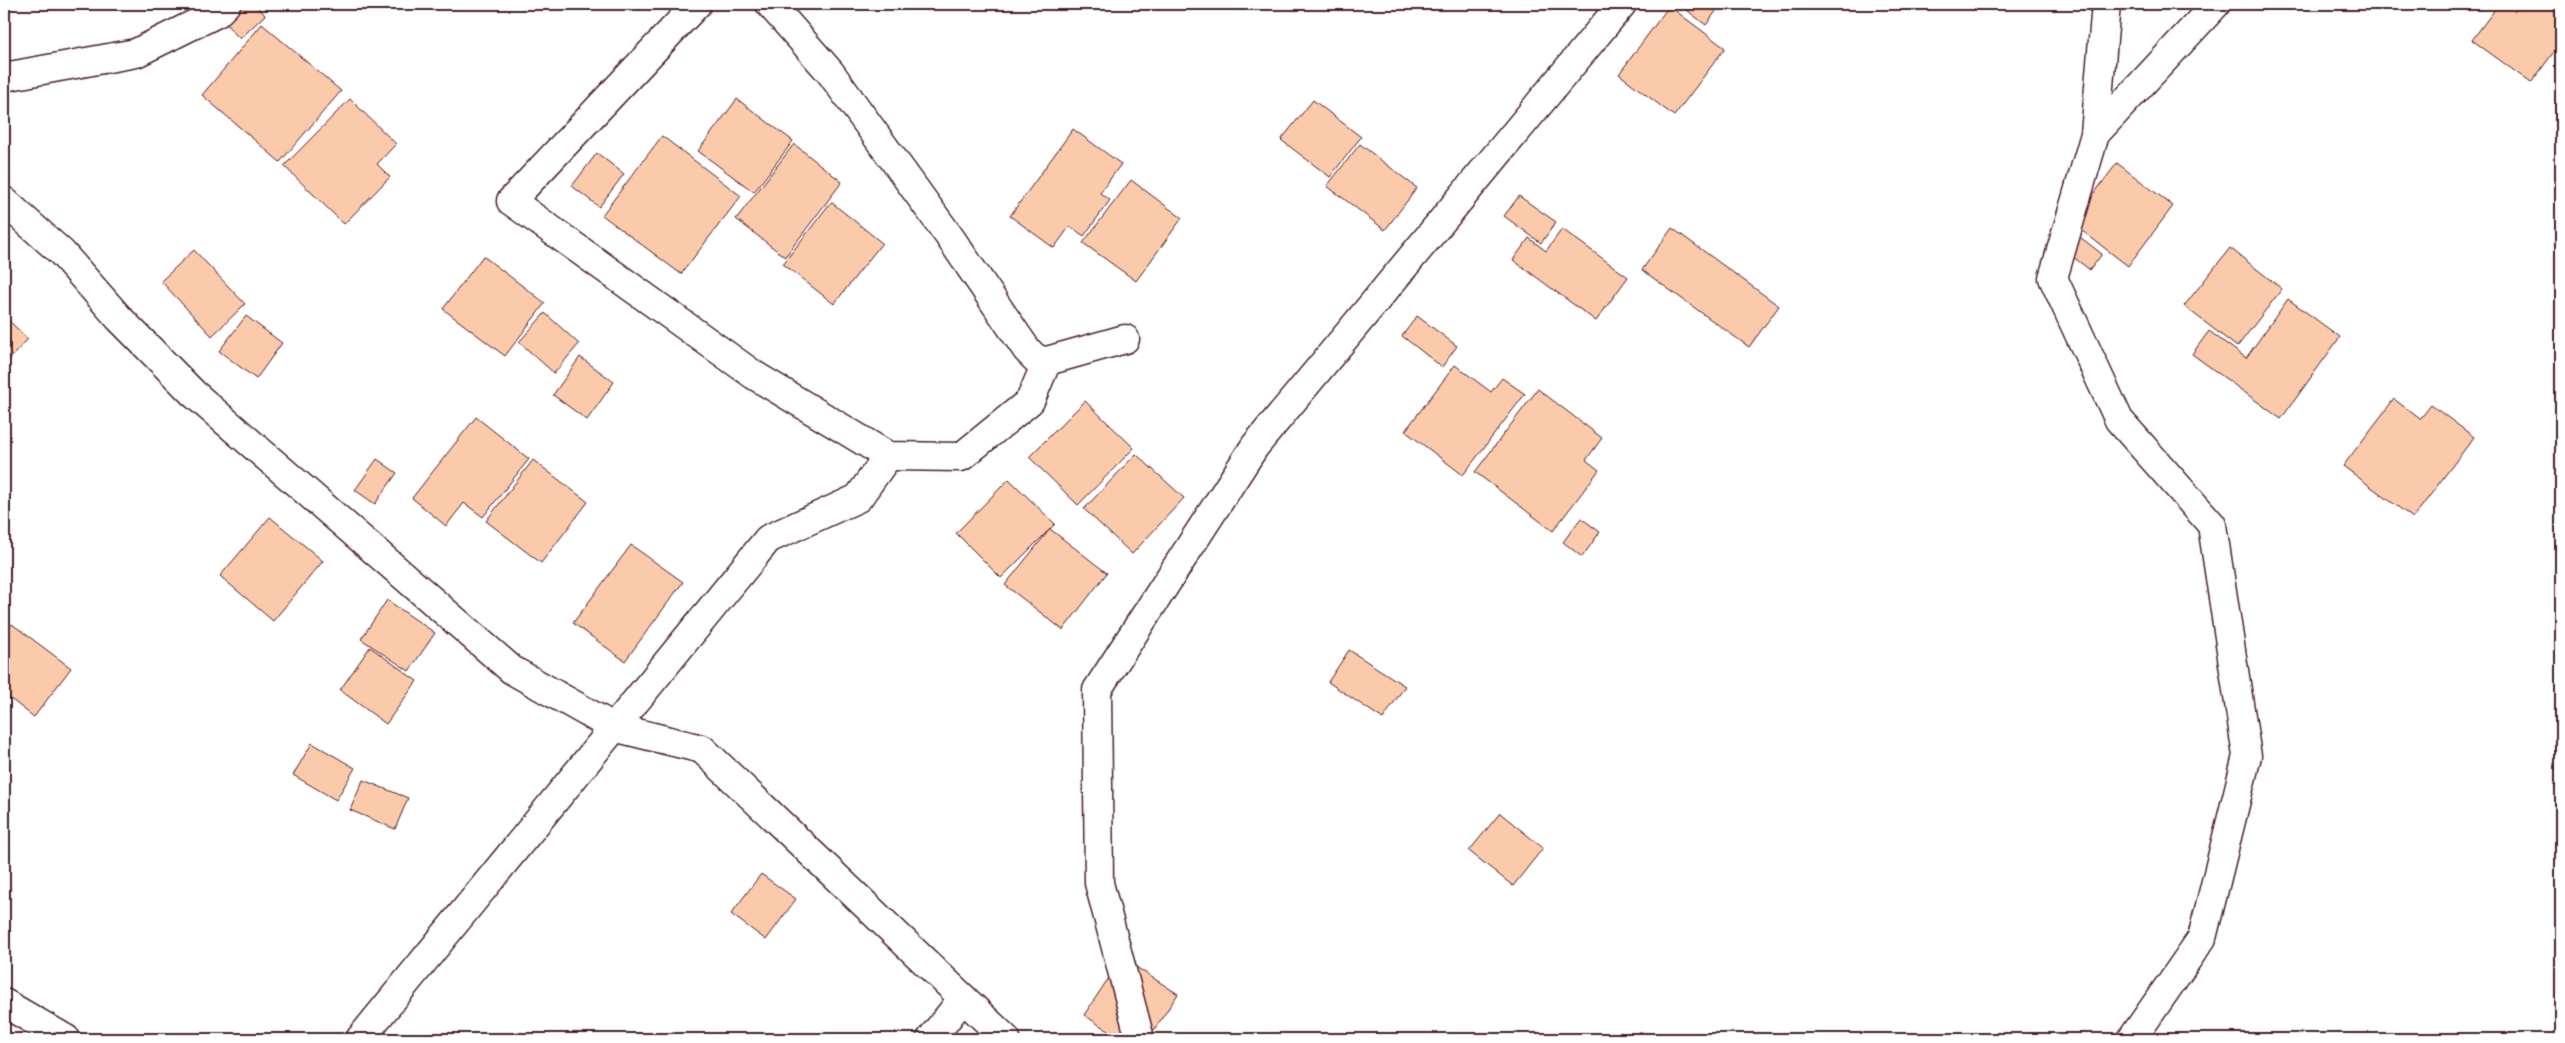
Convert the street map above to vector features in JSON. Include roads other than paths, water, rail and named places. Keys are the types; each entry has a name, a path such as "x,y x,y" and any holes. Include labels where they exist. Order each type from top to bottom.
{"street":[{"path":"4,77 136,53 217,13 226,4"},
{"path":"697,4 511,201 754,375 888,456 961,457 1030,401 1047,361"},
{"path":"770,4 830,72 949,236 1027,350 1036,359 1047,361 1125,339"},
{"path":"1140,1039 1098,883 1097,690 1255,446 1622,4"},
{"path":"2106,4 2095,134 2053,278 2119,420 2212,525 2247,756 2202,938 2132,1039"},
{"path":"2095,134 2216,4"},
{"path":"4,201 62,253 119,318 193,393 512,670 613,727 702,749 1006,1039"},
{"path":"360,1039 768,539 858,498 888,456"},
{"path":"931,1039 963,998"},
{"path":"4,1003 66,1039"}]}
